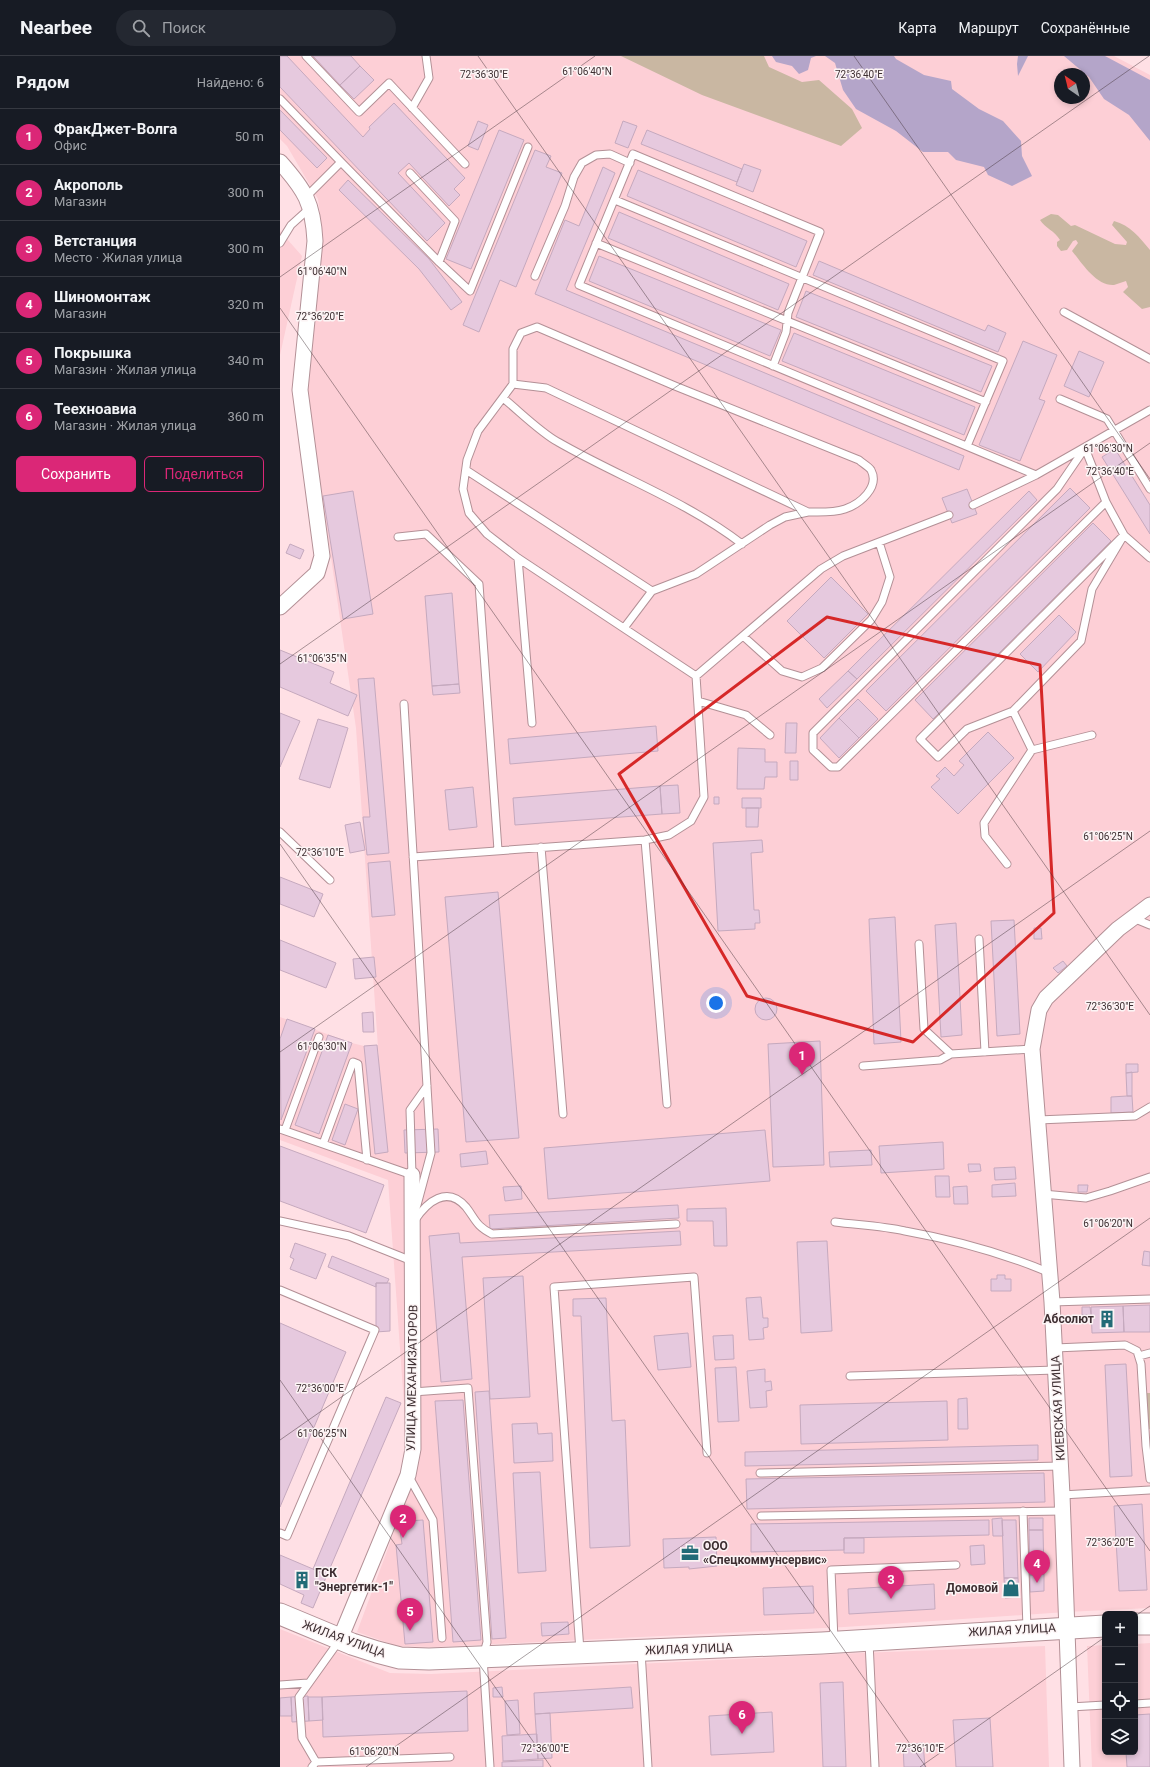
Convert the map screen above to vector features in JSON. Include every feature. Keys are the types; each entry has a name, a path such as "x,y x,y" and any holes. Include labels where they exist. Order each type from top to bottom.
{"main road":[{"name":"ЖИЛАЯ УЛИЦА","path":"280,1614 340,1639 400,1658 429,1659 580,1654 834,1642 1102,1626"},
{"path":"1138,1624 1150,1624"}],"street":[{"path":"280,162 297,181 309,202 315,242 300,390 322,556 317,573 280,607"},
{"name":"КИЕВСКАЯ УЛИЦА","path":"1072,1767 1063,1511 1055,1348 1032,1049 1039,1010 1046,998 1118,929 1150,905"},
{"name":"УЛИЦА МЕХАНИЗАТОРОВ","path":"340,1639 408,1475 413,1448 412,1175"}],"lane":[{"path":"306,56 359,112 389,84 465,164"},
{"path":"412,108 430,78 426,56"},
{"path":"280,99 439,262 470,291 528,147"},
{"path":"535,276 565,206 574,177 582,163 596,154 610,154 630,163"},
{"path":"773,366 786,332 788,313 820,232 633,154 579,285 773,366 1036,475"},
{"path":"280,243 291,225 341,162"},
{"path":"410,173 455,221 439,262"},
{"path":"615,200 1003,361 967,446"},
{"path":"596,243 986,402"},
{"path":"1064,312 1150,359"},
{"path":"624,628 652,591 696,574 770,525 784,518 808,512 830,512 845,509 857,503 870,491 873,480 870,469 858,460 690,392 537,327 521,333 513,349 513,384 478,431 467,460 463,489 469,513 487,534 518,558 696,676"},
{"path":"513,384 546,388 808,512"},
{"path":"503,398 556,442 680,504 726,532 742,544"},
{"path":"1060,399 1107,419 1150,489"},
{"path":"973,505 1036,475 1150,410"},
{"path":"1085,448 1057,489 813,733 813,750 831,766 838,767 1106,502"},
{"path":"1085,448 1106,502 1124,535 1150,558"},
{"path":"466,470 652,591"},
{"path":"696,676 821,569 843,556 949,515"},
{"path":"398,537 426,534 479,584 498,850"},
{"path":"1124,535 1092,589 1082,641 1013,711 967,729 938,757 920,739 1124,535"},
{"path":"743,636 782,671 802,677 822,668 871,620 882,602 890,577 878,542"},
{"path":"518,558 532,723"},
{"path":"413,857 645,840 669,835 691,821 704,797 696,676"},
{"path":"698,701 746,716 770,735"},
{"path":"404,704 431,1153 412,1224"},
{"path":"1013,711 1032,750"},
{"path":"1007,864 985,836 984,823 1032,750 1092,735"},
{"path":"280,832 330,880"},
{"path":"645,840 667,1104"},
{"path":"541,847 563,1114"},
{"path":"1133,918 1150,925"},
{"path":"979,939 985,1052"},
{"path":"919,944 924,1029 951,1054"},
{"path":"319,1037 282,1130 412,1175 410,1110 427,1086"},
{"path":"863,1066 940,1060 951,1054 1032,1049"},
{"path":"323,1144 353,1062 358,1064 367,1160"},
{"path":"1038,1120 1135,1116 1150,1108"},
{"path":"1043,1194 1086,1198 1150,1177"},
{"path":"412,1224 423,1208 434,1200 445,1197 456,1199 465,1206 481,1229 492,1234 676,1224"},
{"path":"280,1221 349,1236 412,1261"},
{"path":"835,1222 904,1230 976,1246 1020,1260 1050,1273"},
{"path":"580,1654 554,1287 694,1277 707,1453"},
{"path":"280,1290 375,1330 287,1536 280,1533"},
{"path":"1052,1302 1150,1299"},
{"path":"1055,1348 1125,1345 1132,1347 1139,1356 1150,1479"},
{"path":"1139,1356 1150,1352"},
{"path":"850,1376 1056,1370"},
{"path":"413,1392 468,1388 487,1642 483,1657 490,1767"},
{"path":"760,1473 1061,1466"},
{"path":"408,1475 433,1520 442,1638"},
{"path":"1062,1495 1150,1490"},
{"path":"1022,1511 1027,1630"},
{"path":"761,1516 1063,1511"},
{"path":"834,1642 831,1570 956,1565"},
{"path":"340,1639 299,1696 302,1738 314,1764 450,1757"},
{"path":"869,1640 875,1767"},
{"path":"641,1651 648,1767"},
{"path":"280,1685 308,1683"},
{"path":"1138,1704 1150,1703"},
{"path":"1070,1707 1102,1705"}],"highlighted area":[{"path":"827,617 1040,665 1054,913 913,1042 747,996 619,774"}],"shaded area":[{"path":"280,56 1114,56 1150,75 1150,1608 1066,1612 844,1627 434,1647 397,1646 357,1632 410,1489 388,1180 280,1140 280,1017 352,1043 364,1046 377,1045 379,1062 356,728 306,387 323,237 318,199 287,146 280,139"},
{"path":"621,56 764,56 769,67 802,82 819,80 852,109 862,128 841,146 702,95"},
{"path":"772,56 816,56 811,58 808,70 799,74 792,66 776,62"},
{"path":"825,56 894,56 896,59 924,75 951,81 952,89 979,109 1003,121 1021,141 1022,156 1032,176 1012,186 988,175 984,167 956,160 948,152 923,152 896,131 856,109 843,90 835,63"},
{"path":"1018,56 1028,56 1018,76 1017,64"},
{"path":"1064,56 1105,56 1150,80 1150,141 1129,115 1104,99 1090,78 1090,68 1078,68"},
{"path":"1051,214 1058,215 1071,226 1075,225 1115,244 1126,245 1127,242 1112,225 1114,221 1134,232 1150,250 1150,307 1142,309 1123,292 1128,287 1126,281 1114,285 1101,282 1095,278 1072,251 1078,243 1076,240 1073,241 1067,250 1061,251 1057,246 1057,242 1060,240 1058,237 1040,220"},
{"path":"280,231 302,256 280,355"},
{"path":"1145,1393 1150,1393 1150,1429 1148,1429"},
{"path":"280,1629 390,1673 431,1674 860,1653 1045,1646 1049,1767 280,1767"},
{"path":"1150,1643 1150,1767 1092,1767 1087,1646 1102,1645 1102,1755 1138,1755 1138,1644"}],"building":[{"path":"280,56 287,56 363,137 370,129 369,127 394,103 465,178 454,189 460,195 449,206 409,163 398,173 445,223 427,241 280,87"},
{"path":"313,56 351,56 360,66 340,85"},
{"path":"360,66 374,80 354,99 340,85"},
{"path":"280,110 327,158 317,168 280,130"},
{"path":"478,121 488,125 478,150 468,146"},
{"path":"623,121 637,126 628,148 615,143"},
{"path":"499,130 524,140 471,269 446,259"},
{"path":"647,130 742,169 737,182 641,144"},
{"path":"535,150 551,156 546,167 562,173 516,287 500,280 479,332 463,325"},
{"path":"744,164 761,170 753,192 736,185"},
{"path":"603,167 615,173 566,290 964,456 959,470 535,294 565,220 579,226"},
{"path":"638,170 807,241 796,267 627,196"},
{"path":"348,180 429,259 462,302 451,310 419,269 339,190"},
{"path":"619,212 789,284 778,310 608,238"},
{"path":"599,256 781,330 770,356 589,281"},
{"path":"819,261 985,331 988,325 1006,333 998,352 813,275"},
{"path":"806,291 992,366 981,392 796,317"},
{"path":"794,333 975,407 964,435 782,361"},
{"path":"1023,341 1057,355 1039,399 1045,401 1020,461 979,445"},
{"path":"1079,351 1104,362 1089,397 1064,386"},
{"path":"1115,449 1150,505 1150,534 1102,457"},
{"path":"1070,488 1090,508 886,711 866,691"},
{"path":"967,489 977,514 952,523 942,498"},
{"path":"353,491 373,614 343,619 323,496"},
{"path":"1029,491 1037,500 857,679 848,671"},
{"path":"1093,523 1111,541 933,719 915,700"},
{"path":"290,544 304,550 300,559 286,553"},
{"path":"831,577 868,614 824,658 787,621"},
{"path":"452,593 459,684 432,686 425,596"},
{"path":"1059,615 1076,632 1038,672 1020,654"},
{"path":"280,650 334,672 330,683 357,695 348,716 280,687"},
{"path":"848,671 857,679 827,708 819,699"},
{"path":"374,678 389,853 367,855 363,817 370,817 358,679"},
{"path":"459,684 460,693 433,695 432,686"},
{"path":"858,699 878,719 859,738 839,718"},
{"path":"280,713 300,721 280,767"},
{"path":"839,718 859,738 839,758 820,738"},
{"path":"318,719 348,728 330,788 299,779"},
{"path":"786,723 797,723 796,753 785,753"},
{"path":"656,726 658,751 510,764 508,739"},
{"path":"988,732 1014,758 958,814 931,787 940,779 936,776 945,767 954,776 964,765 959,761"},
{"path":"738,748 765,749 765,762 777,762 777,777 765,777 764,789 737,789"},
{"path":"790,761 798,761 798,780 790,780"},
{"path":"678,785 680,813 662,814 660,786"},
{"path":"660,786 662,814 515,825 513,798"},
{"path":"473,787 477,827 449,830 445,790"},
{"path":"714,797 719,797 719,804 714,804"},
{"path":"742,798 761,798 761,808 742,808"},
{"path":"746,808 759,808 758,827 746,827"},
{"path":"360,822 365,850 350,853 345,825"},
{"path":"762,840 763,852 751,853 754,910 759,910 760,923 755,923 755,929 718,931 713,843"},
{"path":"390,861 395,915 372,917 368,863"},
{"path":"280,877 323,894 314,917 280,904"},
{"path":"498,892 519,1138 466,1142 445,897"},
{"path":"895,917 901,1042 874,1044 869,919"},
{"path":"1014,920 1020,1034 997,1036 991,921"},
{"path":"956,923 962,1035 941,1037 935,925"},
{"path":"1034,928 1041,928 1042,939 1034,939"},
{"path":"280,940 336,963 326,988 280,970"},
{"path":"374,957 376,977 355,979 353,959"},
{"path":"1063,961 1067,966 1058,973 1053,968"},
{"path":"766,998 774,1001 777,1009 774,1017 766,1020 758,1017 755,1009 758,1001"},
{"path":"373,1012 374,1032 363,1032 362,1013"},
{"path":"287,1019 315,1029 281,1120 280,1039"},
{"path":"328,1035 352,1043 319,1134 295,1125"},
{"path":"820,1041 824,1165 773,1167 768,1044"},
{"path":"377,1045 388,1152 375,1154 364,1046"},
{"path":"1126,1064 1138,1064 1138,1072 1126,1073"},
{"path":"1132,1072 1132,1096 1127,1096 1126,1073"},
{"path":"1132,1096 1133,1112 1111,1113 1111,1097"},
{"path":"345,1104 358,1109 345,1145 332,1140"},
{"path":"438,1129 439,1152 405,1153 404,1130"},
{"path":"765,1130 770,1181 548,1199 544,1148"},
{"path":"943,1142 944,1169 881,1173 879,1146"},
{"path":"280,1146 384,1185 366,1233 280,1201"},
{"path":"871,1150 872,1165 830,1167 829,1152"},
{"path":"486,1151 488,1164 461,1167 460,1154"},
{"path":"968,1164 980,1164 981,1171 969,1172"},
{"path":"1015,1167 1016,1179 995,1180 994,1168"},
{"path":"935,1176 949,1176 950,1197 936,1197"},
{"path":"1015,1183 1016,1196 992,1197 992,1185"},
{"path":"1078,1185 1088,1185 1087,1192 1078,1192"},
{"path":"521,1186 522,1199 505,1201 503,1187"},
{"path":"967,1186 968,1204 954,1204 953,1187"},
{"path":"678,1205 679,1218 490,1229 489,1215"},
{"path":"726,1208 727,1246 714,1246 713,1221 687,1221 687,1209"},
{"path":"680,1231 681,1245 462,1257 472,1379 441,1382 429,1236 459,1233 460,1243"},
{"path":"827,1241 832,1331 801,1333 797,1242"},
{"path":"295,1243 326,1254 316,1279 290,1269 294,1259 290,1257"},
{"path":"1144,1251 1150,1252 1150,1266 1142,1265"},
{"path":"332,1256 389,1279 387,1283 376,1283 376,1287 328,1267"},
{"path":"997,1275 1005,1275 1005,1279 1011,1279 1011,1291 991,1291 991,1279 997,1279"},
{"path":"523,1276 530,1397 490,1399 483,1278"},
{"path":"376,1283 390,1283 390,1331 376,1332"},
{"path":"761,1297 763,1318 768,1318 768,1327 763,1328 764,1339 749,1340 746,1298"},
{"path":"606,1298 612,1421 625,1420 630,1546 590,1548 581,1316 573,1316 573,1299"},
{"path":"1150,1305 1150,1332 1124,1332 1123,1306"},
{"name":"Абсолют","path":"1123,1306 1124,1332 1092,1333 1091,1307"},
{"path":"1082,1307 1090,1307 1091,1315 1082,1315"},
{"path":"280,1323 346,1352 280,1507"},
{"path":"688,1333 691,1367 658,1370 654,1336"},
{"path":"733,1335 734,1359 715,1360 713,1336"},
{"path":"1126,1364 1132,1476 1110,1477 1105,1365"},
{"path":"736,1367 739,1421 718,1422 715,1368"},
{"path":"765,1369 765,1382 771,1381 772,1390 766,1391 767,1407 750,1408 747,1371"},
{"path":"489,1391 506,1638 492,1639 475,1392"},
{"path":"386,1397 401,1403 327,1575 313,1569"},
{"path":"967,1398 968,1429 958,1429 958,1399"},
{"path":"463,1400 481,1640 453,1642 435,1401"},
{"path":"947,1401 948,1440 801,1444 800,1405"},
{"path":"537,1423 538,1434 552,1433 553,1461 514,1463 512,1424"},
{"path":"1038,1445 1038,1460 745,1466 745,1452"},
{"path":"540,1472 546,1571 518,1573 513,1473"},
{"path":"1044,1473 1045,1502 747,1509 746,1479"},
{"path":"1142,1504 1147,1590 1119,1591 1114,1506"},
{"path":"1002,1518 1003,1536 993,1536 992,1519"},
{"path":"1029,1518 1043,1518 1043,1530 1029,1530"},
{"path":"423,1520 433,1642 405,1644 396,1545 402,1544 400,1530 409,1529 408,1521"},
{"path":"989,1520 989,1535 844,1538 844,1550 751,1552 751,1524"},
{"path":"1002,1520 1016,1520 1018,1578 1004,1578"},
{"path":"1029,1530 1043,1530 1044,1574 1030,1575"},
{"name":"ООО «Спецкоммунсервис»","path":"716,1537 717,1566 689,1569 689,1567 664,1568 663,1539"},
{"path":"844,1538 864,1538 864,1553 844,1553"},
{"path":"984,1545 985,1564 971,1565 970,1546"},
{"name":"ГСК \"Энергетик-1\"","path":"280,1555 327,1575 313,1608 301,1603 304,1595 280,1584"},
{"path":"1044,1574 1044,1591 1030,1592 1030,1575"},
{"name":"Домовой","path":"1004,1578 1018,1578 1019,1597 1005,1598"},
{"path":"934,1584 935,1609 849,1614 848,1589"},
{"path":"813,1586 814,1613 764,1615 763,1588"},
{"path":"568,1622 569,1634 542,1636 541,1623"},
{"path":"843,1682 846,1767 823,1767 820,1683"},
{"path":"502,1687 503,1697 493,1697 493,1688"},
{"path":"631,1687 633,1708 535,1714 534,1693"},
{"path":"467,1691 468,1731 323,1737 322,1697"},
{"path":"308,1696 309,1721 292,1722 291,1697"},
{"path":"291,1697 292,1716 280,1716 280,1698"},
{"path":"308,1697 322,1697 323,1720 309,1721"},
{"path":"518,1700 520,1734 507,1735 505,1701"},
{"path":"772,1712 774,1752 711,1755 709,1716"},
{"path":"550,1713 552,1758 538,1759 535,1714"},
{"path":"1150,1714 1150,1767 1127,1767 1126,1755 1138,1755 1138,1715"},
{"path":"990,1718 993,1767 956,1767 953,1720"},
{"path":"537,1734 538,1759 503,1761 502,1736"},
{"path":"923,1743 925,1767 904,1767 903,1745"},
{"path":"543,1760 543,1767 502,1767 502,1762"}],"place":[{"name":"ФракДжет-Волга","path":"802,1075"},
{"name":"Абсолют","path":"1107,1319"},
{"name":"Акрополь","path":"403,1538"},
{"name":"ООО «Спецкоммунсервис»","path":"690,1553"},
{"name":"ГСК \"Энергетик-1\"","path":"302,1580"},
{"name":"Шиномонтаж","path":"1037,1583"},
{"name":"Домовой","path":"1011,1588"},
{"name":"Ветстанция","path":"891,1599"},
{"name":"Покрышка","path":"410,1631"},
{"name":"Теехноавиа","path":"742,1734"}]}
